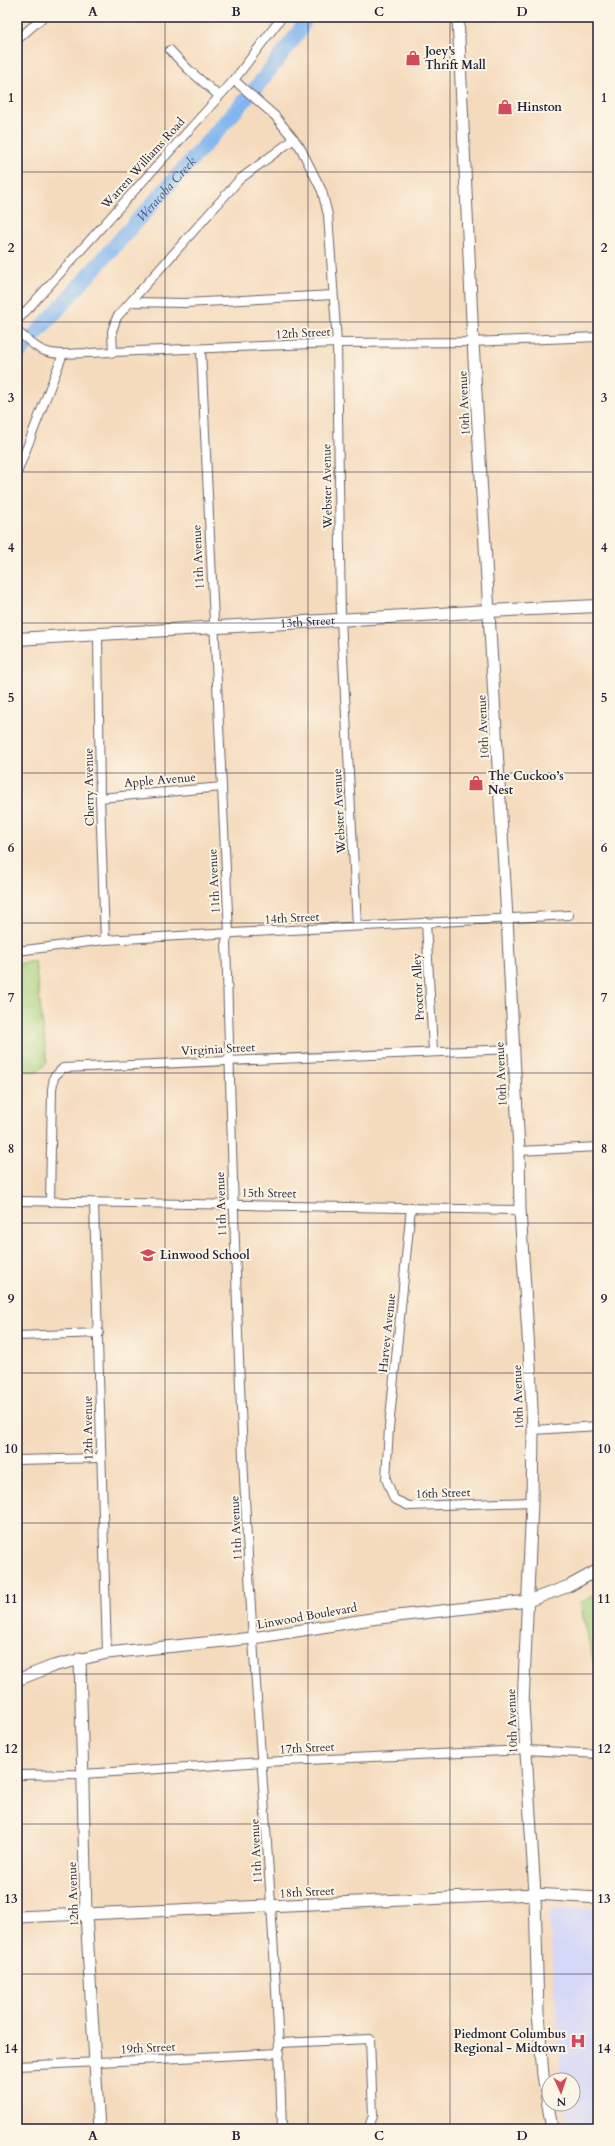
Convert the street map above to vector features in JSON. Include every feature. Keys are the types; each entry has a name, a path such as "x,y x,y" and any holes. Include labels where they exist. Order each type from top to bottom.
{"main road":[{"name":"10th Avenue","path":"458,17 473,342 507,918 512,1049 519,1151 520,1210 533,1430 532,1502 524,1672 526,1750 536,1894 538,2012 543,2075 552,2129"},
{"name":"13th Street","path":"17,639 341,619 598,606"},
{"name":"Linwood Boulevard","path":"17,1680 80,1658 107,1653 253,1638 371,1619 528,1601 569,1586 598,1570"},
{"name":"12th Avenue","path":"80,1658 86,1914 99,2129"},
{"name":"18th Street","path":"17,1917 272,1907 536,1894 598,1898"}],"street":[{"path":"17,40 43,17"},
{"name":"Warren Williams Road","path":"17,321 234,80 282,17"},
{"path":"170,50 188,69 220,96"},
{"name":"Webster Avenue","path":"234,80 256,98 285,126 307,159 322,191 330,234 337,343 341,619 357,926"},
{"path":"113,353 112,331 117,317 240,179 294,139"},
{"path":"131,302 185,303 333,296"},
{"name":"12th Street","path":"17,331 35,346 48,354 200,350 337,343 473,342 598,337"},
{"name":"11th Avenue","path":"200,350 229,933 226,941 230,1061 232,1204 253,1638 263,1762 280,2043 282,2129"},
{"path":"17,473 63,354"},
{"name":"Cherry Avenue","path":"98,634 100,798 105,940"},
{"name":"Apple Avenue","path":"100,798 222,787"},
{"name":"14th Street","path":"17,951 105,940 569,915"},
{"name":"Proctor Alley","path":"426,922 433,1051"},
{"name":"Virginia Street","path":"50,1202 52,1089 54,1077 58,1071 73,1068 433,1051 512,1049"},
{"path":"519,1151 598,1147"},
{"name":"15th Street","path":"17,1201 520,1210"},
{"name":"12th Avenue","path":"94,1203 99,1333 107,1653"},
{"name":"Harvey Avenue","path":"387,1462 411,1207"},
{"path":"17,1336 99,1333"},
{"path":"533,1430 598,1426"},
{"path":"17,1460 101,1458"},
{"name":"16th Street","path":"387,1462 386,1479 394,1499 409,1506 532,1502"},
{"name":"17th Street","path":"17,1776 83,1774 263,1762 526,1750 598,1754"},
{"path":"280,2043 370,2039 373,2116 368,2129"},
{"name":"19th Street","path":"17,2066 280,2053"}],"shaded area":[{"name":"Piedmont Columbus Regional - Midtown","path":"552,1909 598,1909 598,2129 568,2129 565,2112 581,2112 581,2072 560,2072 549,1914"}],"green space":[{"path":"35,961 47,1063 38,1072 17,1071 17,964"},
{"path":"598,1593 598,1682 580,1603"}],"waterway":[{"name":"Weracoba Creek","path":"17,355 255,89 299,32 306,17"}],"place":[{"name":"Joey's Thrift Mall","path":"413,58"},
{"name":"Hinston","path":"505,107"},
{"name":"The Cuckoo’s Nest","path":"476,783"},
{"name":"Linwood School","path":"148,1255"},
{"name":"Piedmont Columbus Regional - Midtown","path":"578,2041"}]}
